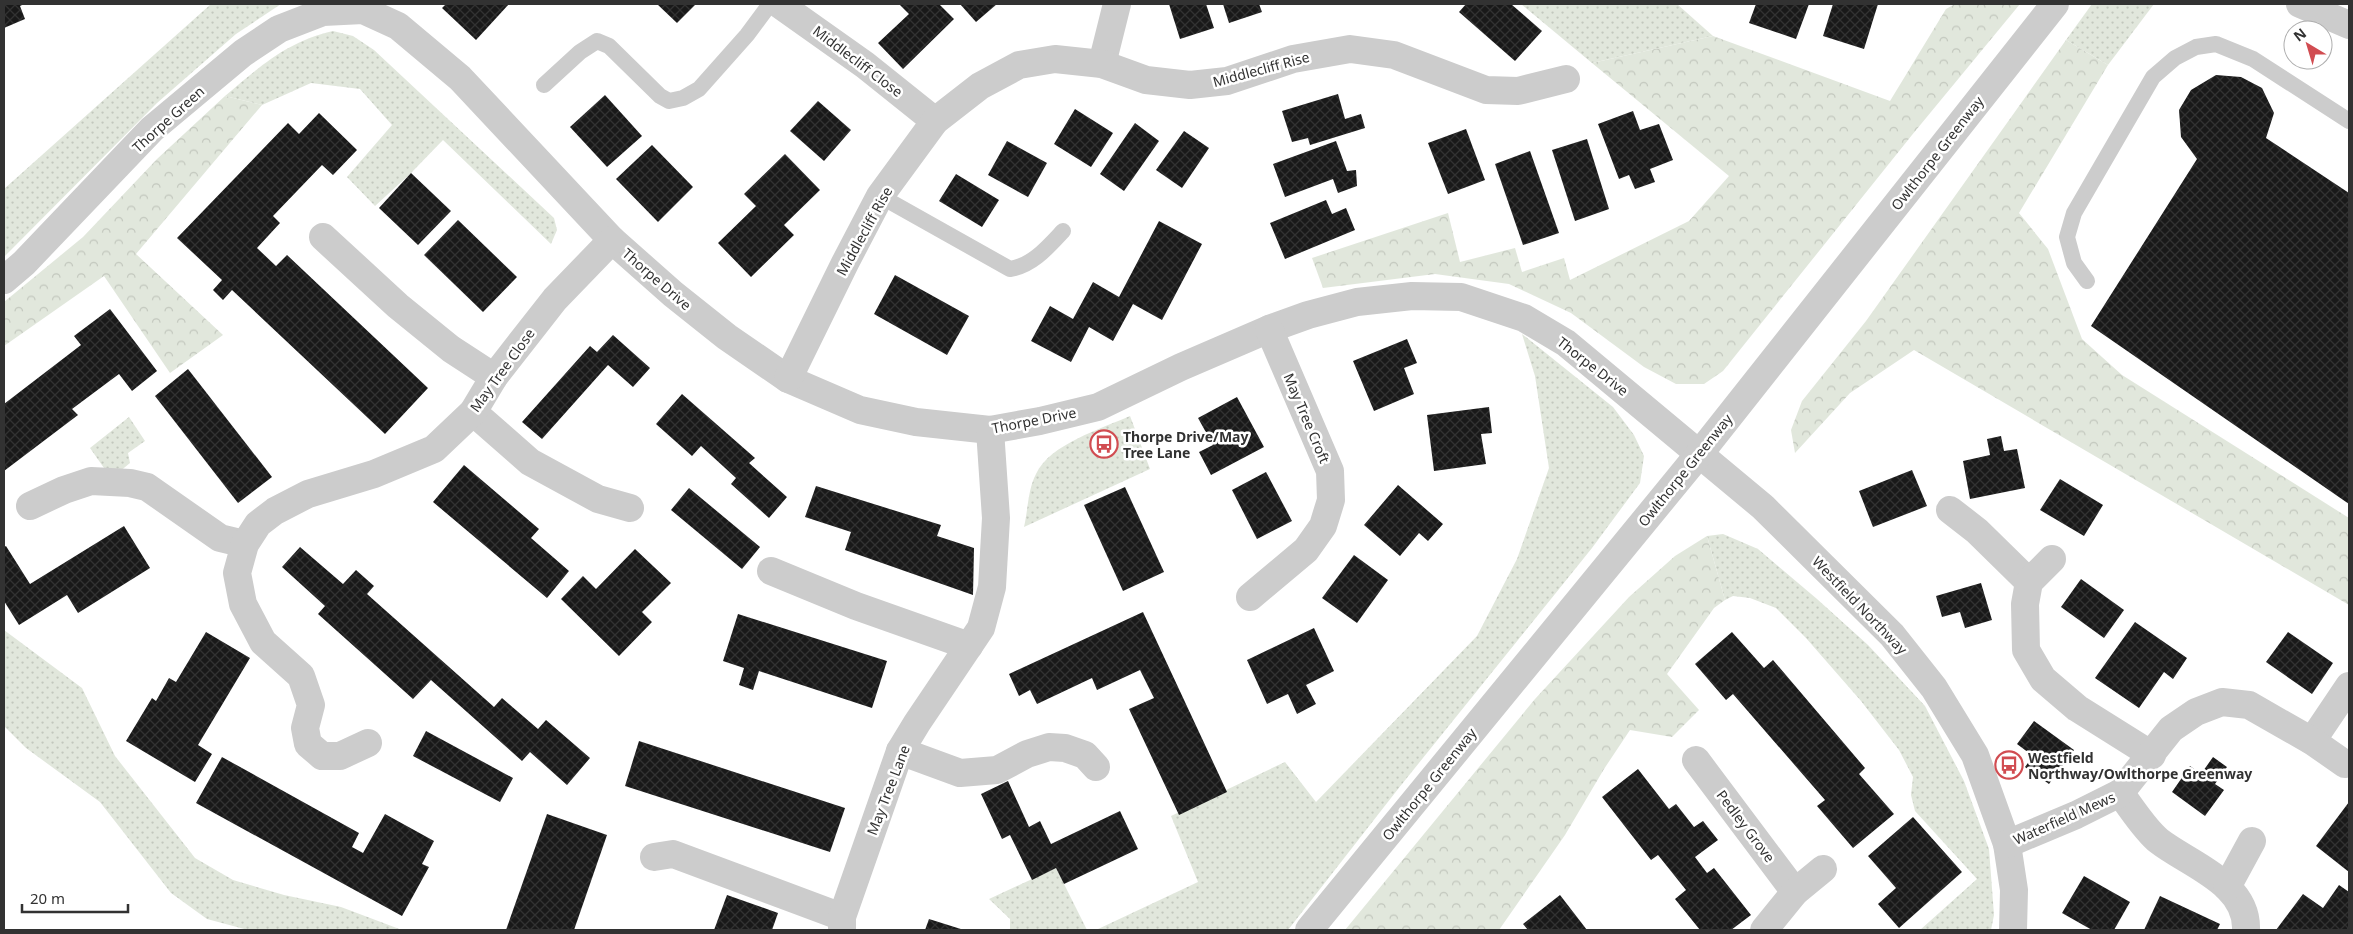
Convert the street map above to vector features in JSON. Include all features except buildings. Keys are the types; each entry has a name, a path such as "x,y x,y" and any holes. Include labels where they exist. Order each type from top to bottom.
{"street":[{"name":"Middlecliff Close","path":"779,4 865,65 935,121"},
{"path":"1102,64 1117,4"},
{"name":"Owlthorpe Greenway","path":"1309,930 1700,453 2054,4"},
{"path":"2300,4 2349,25"},
{"name":"Thorpe Drive","path":"363,7 398,26 460,78 612,240 695,312 727,337 788,379 860,410 916,422 990,430 1040,421 1098,406 1269,329 1308,315 1357,302 1412,296 1461,297 1524,318 1566,343 1700,453"},
{"name":"Thorpe Green","path":"4,280 24,262 152,129 243,53 279,29 323,12 363,7"},
{"name":"Middlecliff Rise","path":"788,379 880,196 935,121 980,86 1019,65 1055,59 1102,64 1146,80 1190,85 1227,81 1294,58 1350,49 1394,54 1486,90 1518,91 1566,79"},
{"path":"323,237 398,306 451,349 494,376"},
{"name":"May Tree Close","path":"368,743 340,756 322,756 308,744 305,728 311,705 301,676 263,642 243,604 237,573 245,544 258,524 275,511 308,494 374,474 434,449 474,412 494,376 556,299 612,240"},
{"name":"May Tree Croft","path":"1250,597 1306,550 1323,526 1331,500 1330,471 1269,329"},
{"path":"474,412 530,462 598,499 630,508"},
{"name":"May Tree Lane","path":"654,857 673,854 842,924 900,751 916,723 981,628 992,587 996,518 990,430"},
{"name":"Westfield Northway","path":"1700,453 1763,507 1892,635 1934,688 1975,754 2007,844 2014,890 2013,930"},
{"path":"30,506 64,490 91,481 130,483 147,488 220,538 245,544"},
{"path":"1950,510 1977,531 2030,582"},
{"path":"2052,559 2030,582 2025,604 2026,650 2043,679 2078,708 2152,755"},
{"path":"772,571 856,606 969,646"},
{"path":"2312,741 2349,686"},
{"name":"Waterfield Mews","path":"2007,844 2076,815 2120,793 2171,729 2196,712 2222,702 2249,705 2312,741 2345,764"},
{"path":"900,751 960,773 997,770 1027,754 1049,747 1065,748 1085,755 1096,767"},
{"name":"Pedley Grove","path":"1696,760 1795,892"},
{"name":"Waterfield Mews","path":"2120,793 2157,840 2227,887 2238,899 2245,915 2246,930"},
{"path":"2227,887 2252,841"},
{"path":"1764,930 1795,892 1823,869"}],"lane":[{"path":"544,85 580,52 597,41 609,46 660,96 669,101 683,98 699,89 747,34 770,4"},
{"path":"2088,281 2074,263 2067,237 2074,213 2153,77 2175,58 2196,47 2216,44 2253,59 2349,122"},
{"path":"880,196 1010,269 1021,267 1043,252 1063,231"}],"green space":[{"path":"211,4 281,4 236,34 157,103 4,257 4,189"},
{"path":"1521,4 1677,4 1713,36 1592,63"},
{"path":"1955,4 2020,4 1912,135 1723,371 1704,384 1676,384 1644,367 1571,313 1509,284 1435,274 1323,288 1312,258 1448,213 1460,262 1515,248 1522,272 1564,258 1570,280 1689,221 1729,176 1592,63 1713,36 1890,101 1946,9"},
{"path":"2092,4 2154,4 2108,65 2066,40"},
{"path":"333,31 353,36 374,50 554,218 557,230 551,244 443,140 375,206 347,177 392,125 360,89 311,83 262,105 225,96 263,65 288,48"},
{"path":"2066,40 2108,65 2019,213 2048,249 2082,339 2122,375 2349,518 2349,605 1914,350 1850,393 1795,453 1791,430 1802,401 1866,321"},
{"path":"225,96 262,105 136,254 223,335 170,373 104,276 4,346 4,302 83,237 157,159"},
{"path":"1522,334 1613,407 1634,435 1644,456 1640,483 1592,548 1398,789 1288,930 1096,930 1198,882 1171,816 1285,762 1316,802 1477,636 1517,559 1549,468 1535,376"},
{"path":"1130,416 1150,469 1024,527 1031,486 1043,463 1064,446 1091,432"},
{"path":"129,417 145,441 128,453 130,463 119,472 104,468 90,448"},
{"path":"1723,534 1758,549 1817,599 1868,645 1925,706 1964,781 1989,849 1994,915 1991,930 1920,930 1977,879 1915,811 1911,795 1913,777 1899,750 1861,701 1806,638 1776,608 1750,598 1733,596 1725,600 1707,536"},
{"path":"1707,536 1725,600 1714,608 1667,674 1699,710 1672,737 1630,730 1604,769 1565,835 1499,930 1345,930 1535,699 1629,597 1675,556"},
{"path":"4,630 82,688 115,756 195,858 233,880 284,895 341,907 402,930 248,930 207,919 171,893 100,802 26,748 4,726"},
{"path":"1056,868 1087,930 1010,930 1010,919 989,899"}],"place":[{"name":"Thorpe Drive/May Tree Lane","path":"1104,444"},
{"name":"Westfield Northway/Owlthorpe Greenway","path":"2009,765"}]}
